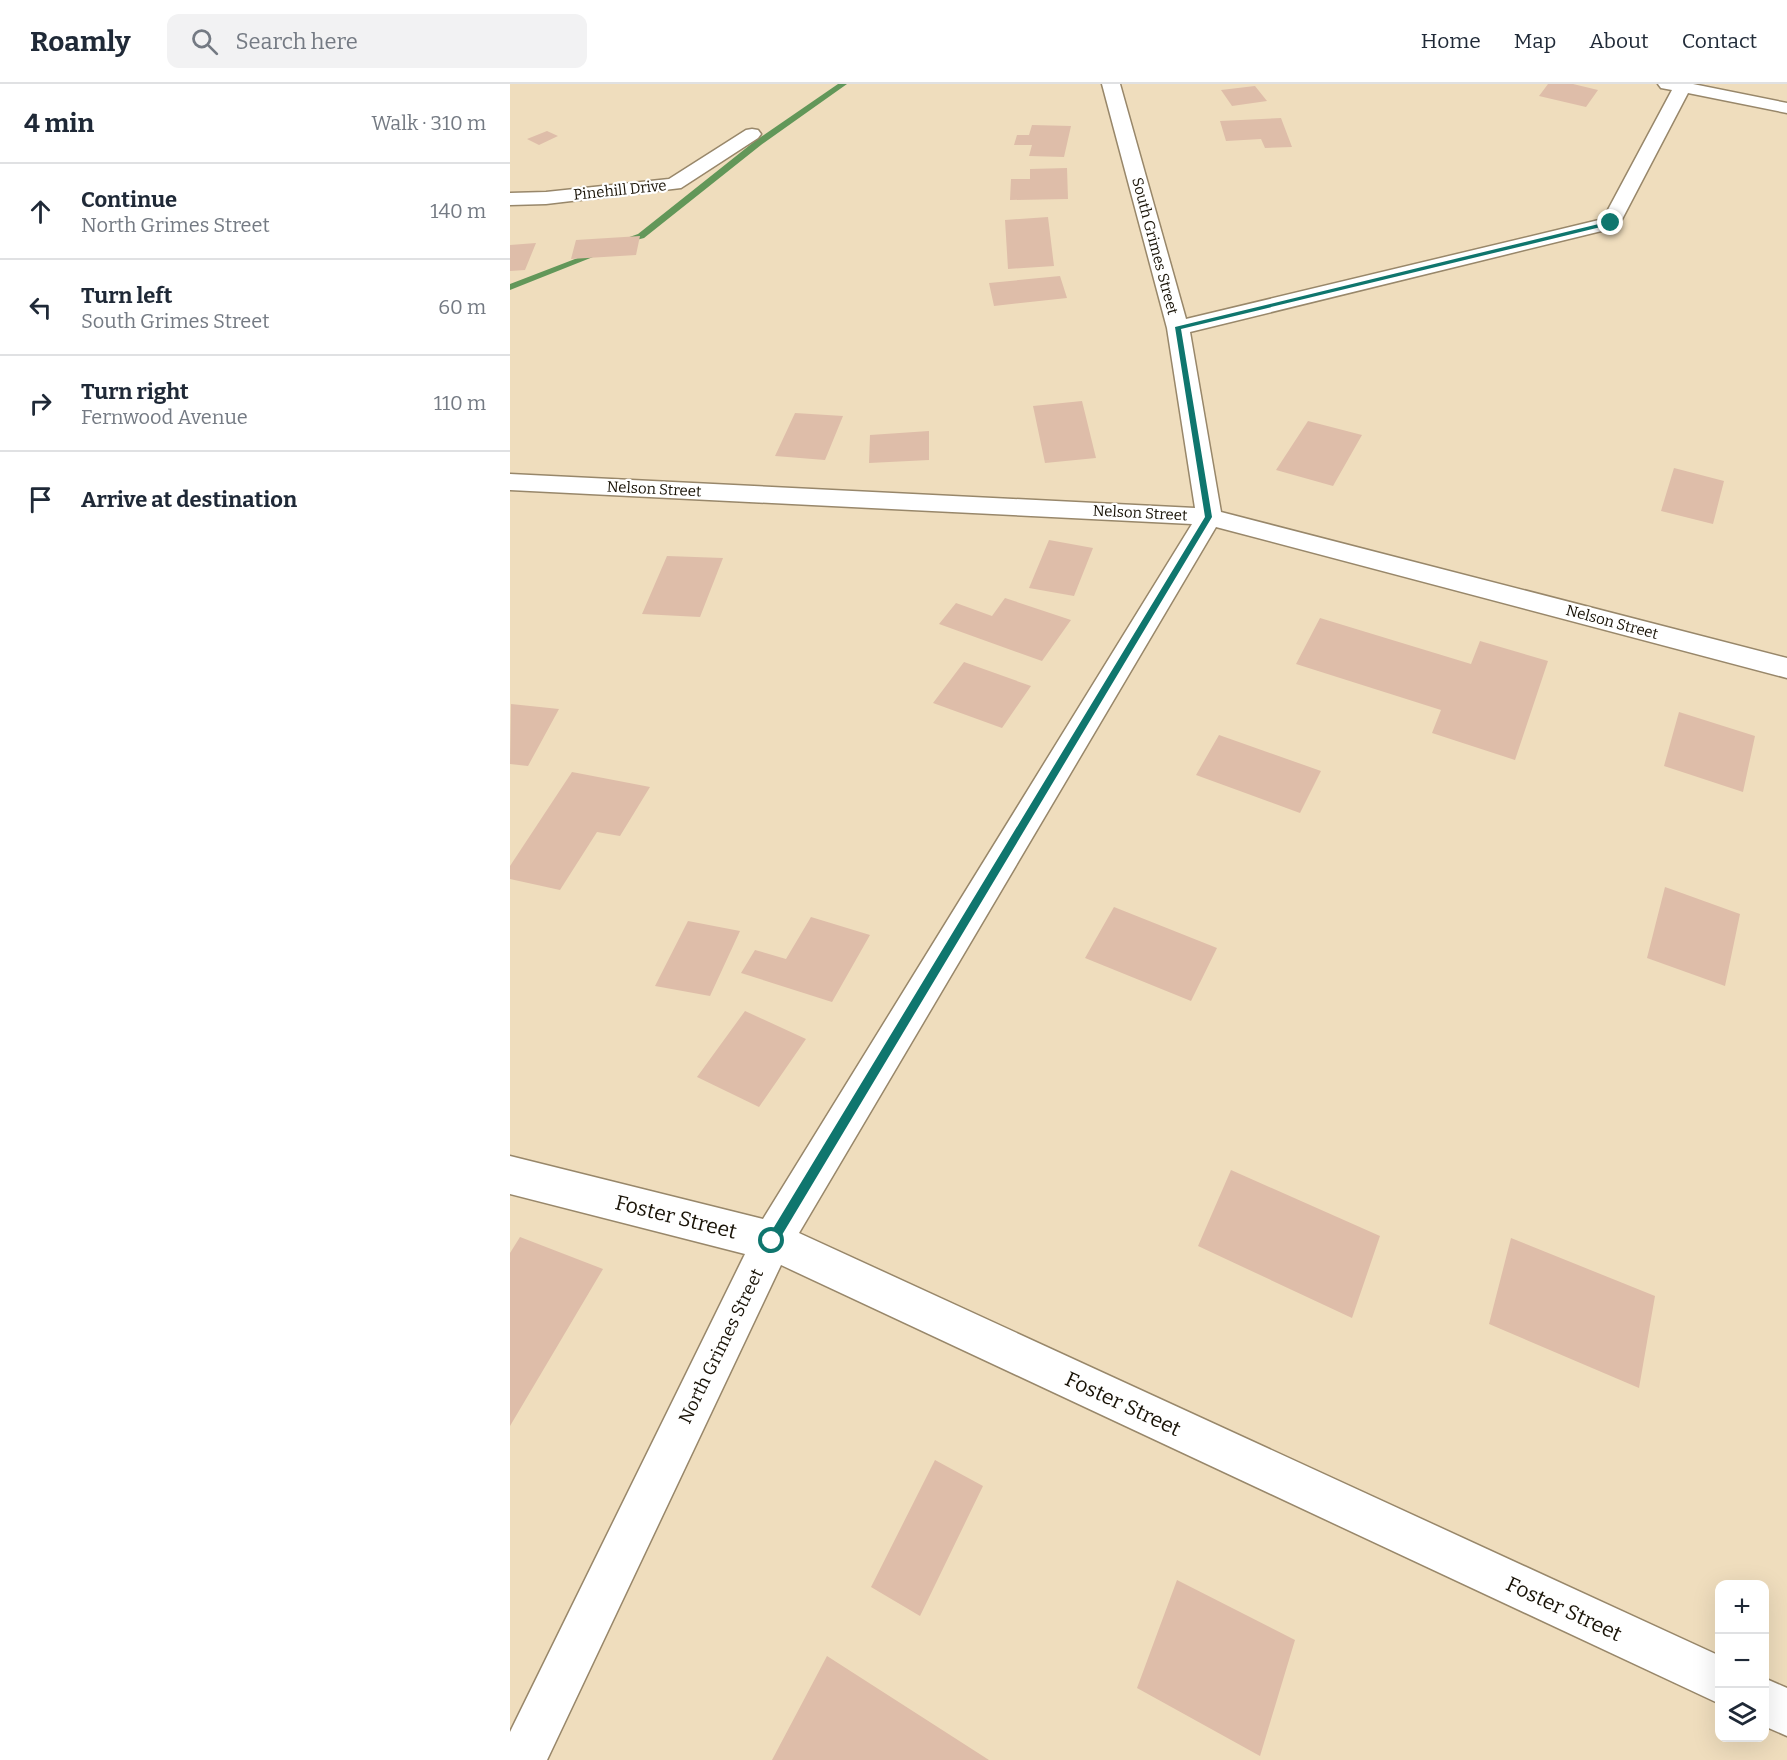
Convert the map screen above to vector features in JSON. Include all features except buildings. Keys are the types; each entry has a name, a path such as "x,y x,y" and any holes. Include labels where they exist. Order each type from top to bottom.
{"street":[{"name":"South Grimes Street","path":"1112,84 1178,328 1209,517"},
{"path":"1178,328 1611,223 1677,85 1787,108"},
{"name":"Pinehill Drive","path":"510,199 546,198 674,184 753,134"},
{"name":"Nelson Street","path":"510,482 1209,517 1787,668"},
{"name":"North Grimes Street","path":"522,1760 772,1241 1209,517"},
{"name":"Foster Street","path":"510,1175 772,1241 1715,1679"},
{"path":"1769,1704 1787,1712"}],"waterway":[{"path":"624,242 641,236 758,143 843,84"},
{"path":"510,287 604,251"}],"route":[{"path":"772,1241 1209,517 1178,328 1611,223"}]}
